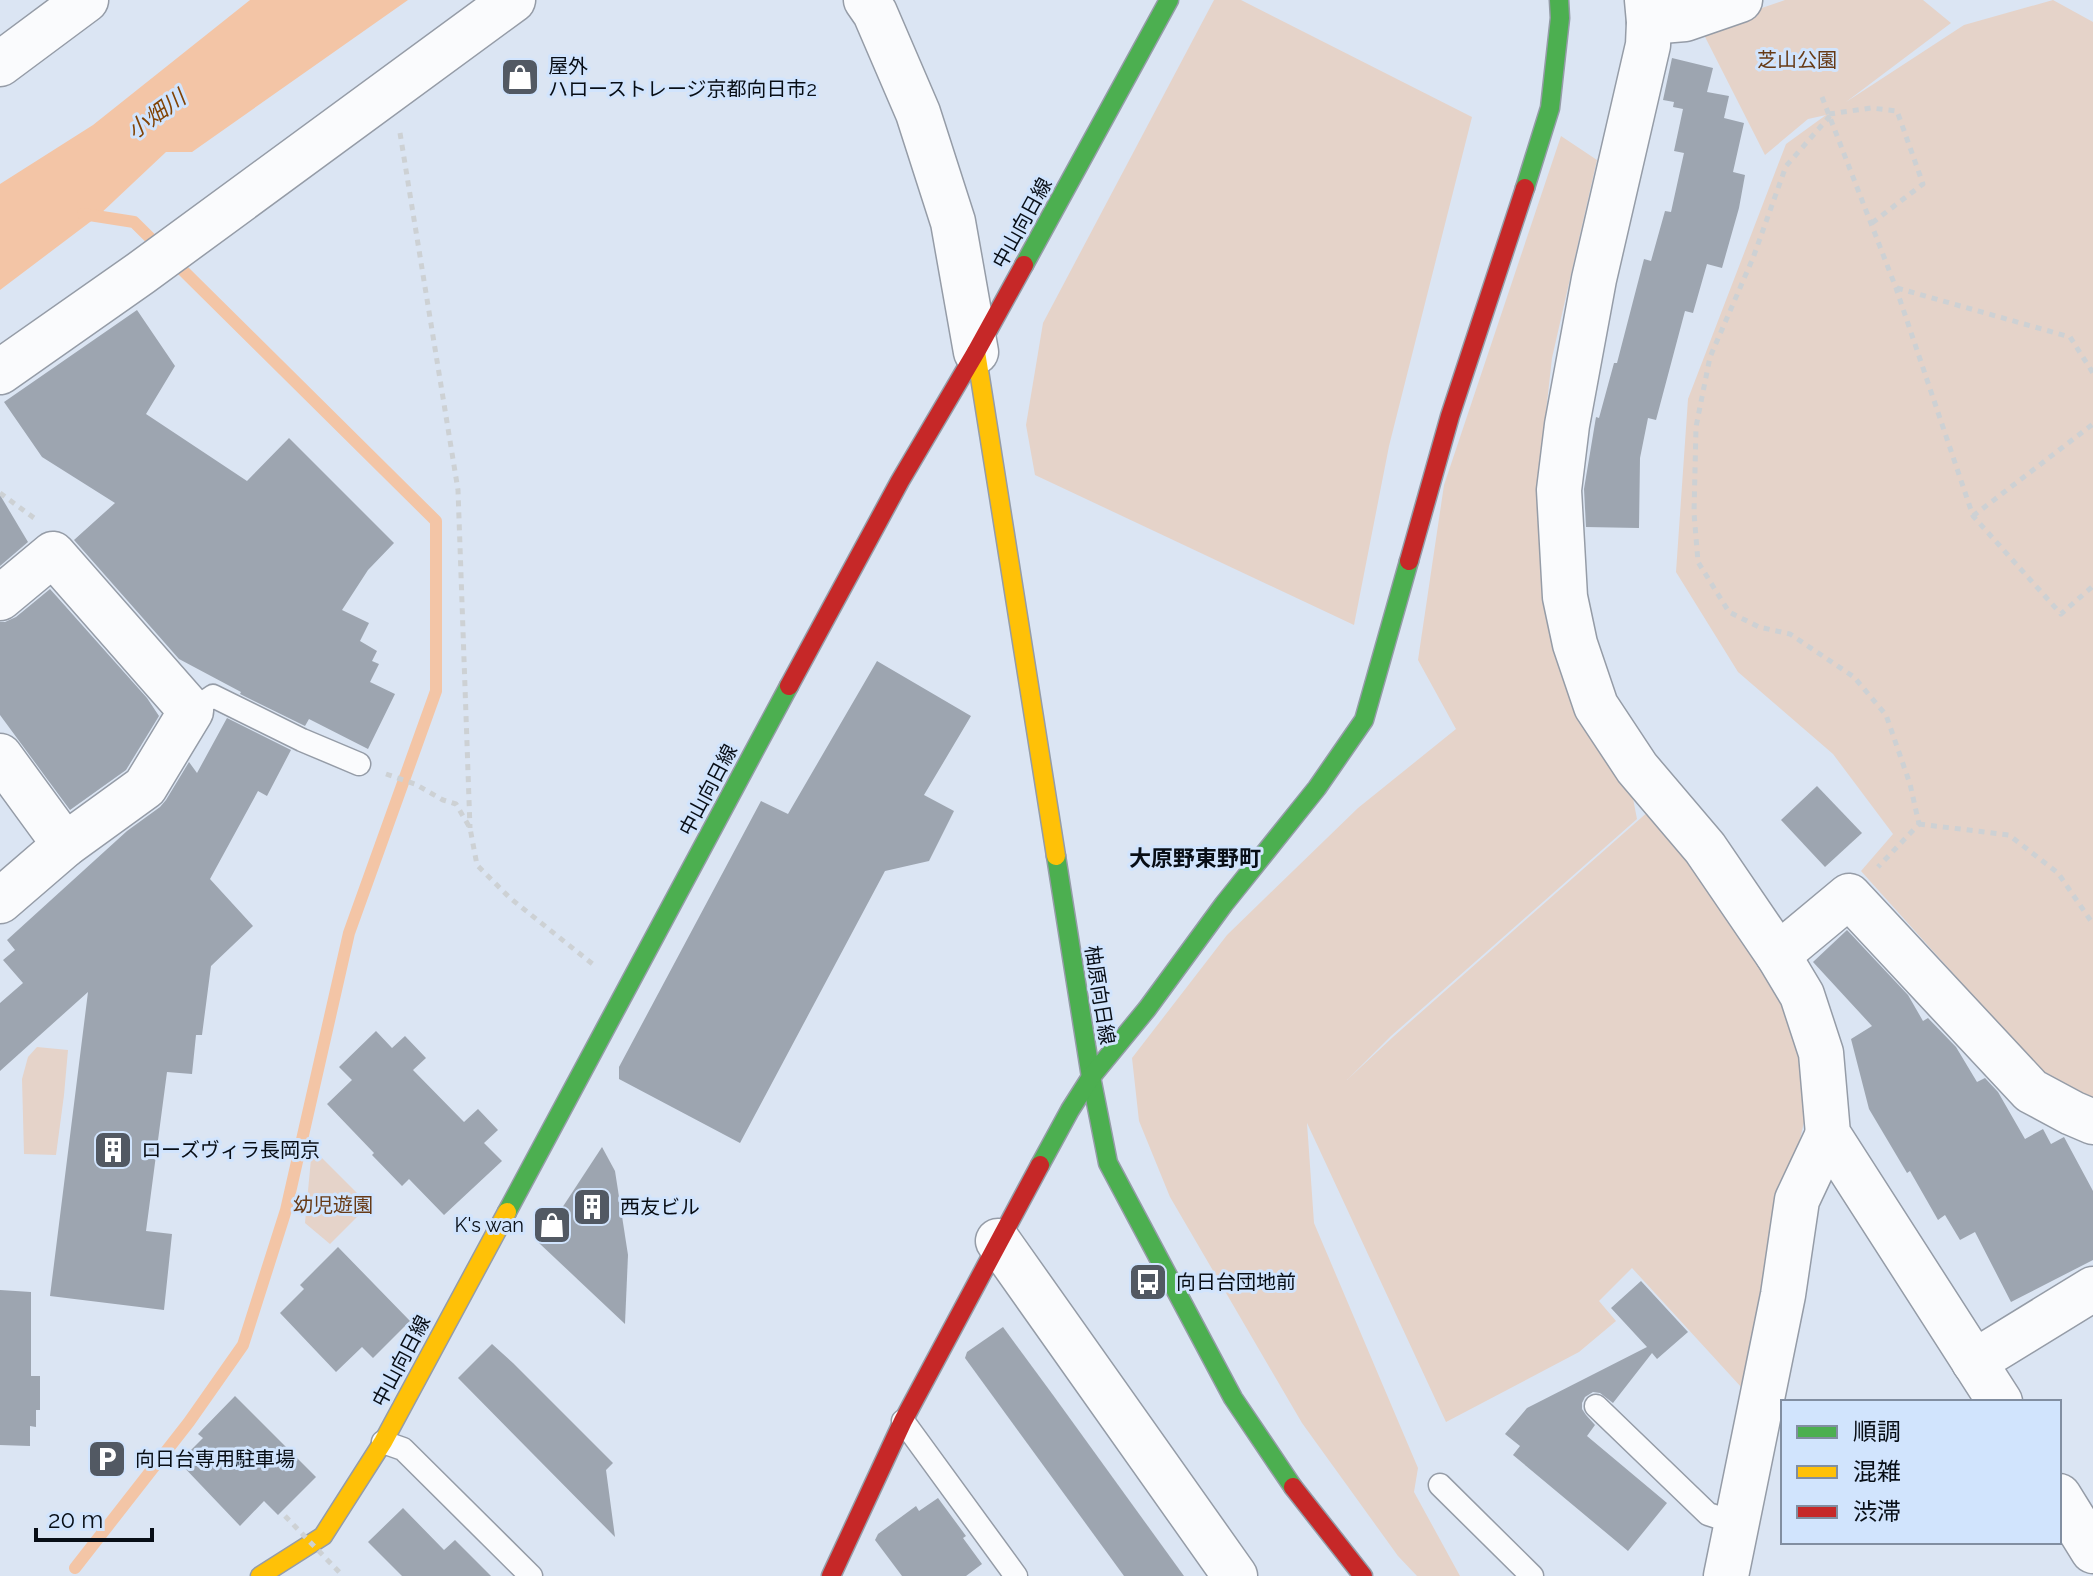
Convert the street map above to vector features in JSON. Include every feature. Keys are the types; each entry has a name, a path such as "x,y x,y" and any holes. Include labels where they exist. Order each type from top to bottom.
{"main road":[{"name":"中山向日線","path":"276,1572 323,1536 383,1442 900,481 976,352 1169,0"},
{"path":"831,1576 903,1421 1070,1110 1091,1077 1317,788 1364,720 1450,416 1550,108 1560,18 1559,0"},
{"name":"柚原向日線","path":"976,352 1091,1077 1108,1163 1233,1398 1304,1503 1363,1576"}],"street":[{"path":"0,64 86,0"},
{"path":"0,372 513,0"},
{"path":"866,0 875,13 918,113 948,208 976,352"},
{"path":"1740,0 1685,19 1648,11 1648,45 1594,279 1567,425 1559,490 1565,597 1575,644 1596,706 1637,768 1705,848 1802,995 1821,1053 1828,1134 1999,1400"},
{"path":"0,598 53,554 191,711 145,787 65,845 0,901"},
{"path":"0,756 65,845"},
{"path":"1778,955 1849,896 2031,1091 2093,1122"},
{"path":"1726,1576 1783,1295 1797,1200 1828,1134"},
{"path":"998,1241 1235,1576"},
{"path":"1974,1362 2093,1289"},
{"path":"2061,1499 2093,1551"}],"lane":[{"path":"191,711 213,696 359,764"},
{"path":"1596,1406 1708,1514 1736,1523"},
{"path":"903,1421 1016,1576"},
{"path":"383,1442 403,1449 531,1576"},
{"path":"1440,1485 1532,1576"}],"path":[{"path":"384,94 396,111 458,490 470,828 477,865 510,898 602,972"},
{"path":"1822,97 1896,288 1973,516 2061,614 2093,586"},
{"path":"1872,223 1923,184 1897,111 1871,108 1829,115 1786,166 1753,258 1710,357 1696,427 1694,513 1698,562 1729,612 1759,627 1790,634 1854,677 1886,715 1910,784 1919,824"},
{"path":"1896,288 2070,337 2093,373"},
{"path":"1973,516 2093,424"},
{"path":"392,776 456,804 470,828"},
{"path":"1849,896 1919,824"},
{"path":"1919,824 2009,835 2058,873 2093,924"},
{"path":"285,1516 342,1575"}],"green space":[{"path":"1214,0 1241,0 1472,117 1389,446 1354,625 1035,475 1026,425 1043,323"},
{"name":"芝山公園","path":"1785,0 1923,0 1951,23 1846,102 1964,25 2053,0 2093,22 2093,1112 2057,1089 1861,871 1893,834 1833,754 1738,672 1676,572 1688,399 1786,144 1826,115 1808,119 1765,155 1701,29"},
{"path":"1561,136 1597,160 1552,358 1539,474 1631,788 1637,819 1391,1036 1347,1080 1650,810 1758,953 1799,1041 1809,1099 1799,1144 1782,1192 1752,1382 1742,1388 1632,1268 1599,1301 1616,1321 1579,1352 1446,1422 1307,1123 1314,1223 1418,1468 1414,1492 1460,1576 1417,1576 1398,1556 1302,1423 1170,1197 1139,1121 1132,1058 1227,935 1358,808 1456,729 1418,660 1444,485"},
{"path":"37,1047 68,1050 56,1155 24,1154 22,1079 28,1057"},
{"name":"幼児遊園","path":"312,1148 369,1205 330,1244 305,1223"}],"water":[{"name":"小畑川","path":"250,0 408,0 192,152 166,152 98,216 0,290 0,184 93,125"}],"building":[{"path":"1672,58 1713,68 1707,92 1729,96 1724,118 1744,123 1733,172 1745,175 1739,208 1722,268 1707,264 1693,313 1685,311 1656,420 1648,418 1640,458 1639,528 1586,527 1584,489 1596,417 1599,418 1614,363 1617,363 1644,259 1651,261 1665,211 1671,212 1684,153 1674,151 1683,109 1673,107 1674,102 1663,100"},
{"path":"137,310 175,366 146,414 247,481 289,438 394,543 368,570 342,610 369,623 360,641 377,651 372,661 379,664 370,682 395,694 368,749 309,719 305,726 179,659 74,540 115,503 42,457 4,402"},
{"path":"0,495 28,542 0,566"},
{"path":"50,589 147,698 159,716 126,770 70,810 0,715 0,622 16,617"},
{"path":"877,661 971,716 924,795 954,811 929,861 885,871 740,1143 619,1079 619,1067 761,801 788,814"},
{"path":"227,718 291,750 267,796 258,791 210,879 253,926 211,966 202,1035 196,1035 192,1074 167,1072 146,1231 172,1234 164,1310 50,1296 88,992 0,1071 0,1003 23,983 3,960 15,950 7,940 127,831 160,807 189,762 197,773"},
{"path":"1817,786 1862,833 1825,867 1781,820"},
{"path":"1847,930 1908,995 1923,1021 1928,1018 1956,1047 1977,1082 1985,1078 1998,1092 2025,1139 2043,1129 2051,1144 2064,1137 2093,1191 2093,1260 2011,1302 1975,1232 1960,1240 1945,1215 1938,1220 1869,1109 1851,1039 1872,1026 1813,962"},
{"path":"376,1031 392,1048 405,1036 426,1058 413,1070 464,1122 478,1109 498,1130 484,1143 502,1161 444,1215 409,1179 402,1186 327,1104 352,1080 339,1067"},
{"name":"西友ビル","path":"602,1147 615,1171 628,1255 625,1324 539,1243"},
{"path":"338,1247 410,1321 373,1358 362,1347 336,1372 280,1313 304,1289 300,1285"},
{"path":"1641,1281 1688,1332 1657,1359 1652,1353 1613,1403 1600,1393 1593,1392 1582,1403 1582,1409 1595,1425 1587,1436 1667,1503 1628,1551 1513,1455 1520,1446 1505,1434 1527,1408 1647,1347 1611,1308"},
{"path":"0,1290 31,1292 31,1376 40,1376 40,1410 36,1410 36,1427 30,1426 30,1446 0,1445"},
{"path":"1003,1327 1184,1576 1124,1576 965,1358 967,1352"},
{"path":"492,1344 613,1463 606,1470 615,1537 458,1378"},
{"path":"235,1396 316,1477 278,1515 264,1501 240,1526 179,1462 203,1438 198,1434"},
{"path":"938,1498 982,1564 966,1576 902,1576 875,1540 878,1534 916,1506 919,1511"},
{"path":"403,1508 444,1550 455,1540 491,1576 402,1576 368,1542"}],"waterway":[{"path":"75,1568 189,1422 243,1345 286,1210 349,933 436,691 436,521 134,222 83,214"}],"traffic: fast":[{"path":"1024,265 1169,0"},
{"path":"1525,188 1550,108 1560,18 1559,0"},
{"path":"1040,1165 1091,1077 1317,788 1364,720 1409,561"},
{"path":"507,1212 789,686"},
{"path":"1056,856 1108,1163 1233,1398 1293,1487"}],"traffic: slow":[{"path":"976,352 1056,856"},
{"path":"260,1576 323,1536 383,1442 507,1212"}],"traffic: jam":[{"path":"1409,561 1450,416 1525,188"},
{"path":"789,686 900,481 1024,265"},
{"path":"831,1576 903,1421 1040,1165"},
{"path":"1293,1487 1363,1576"}],"place":[{"name":"屋外 ハローストレージ京都向日市2","path":"520,77"},
{"name":"ローズヴィラ長岡京","path":"113,1150"},
{"name":"西友ビル","path":"592,1207"},
{"name":"K's wan","path":"552,1225"},
{"name":"向日台団地前","path":"1148,1282"},
{"name":"向日台専用駐車場","path":"107,1459"}],"district":[{"name":"大原野東野町","path":"1195,858"}]}
